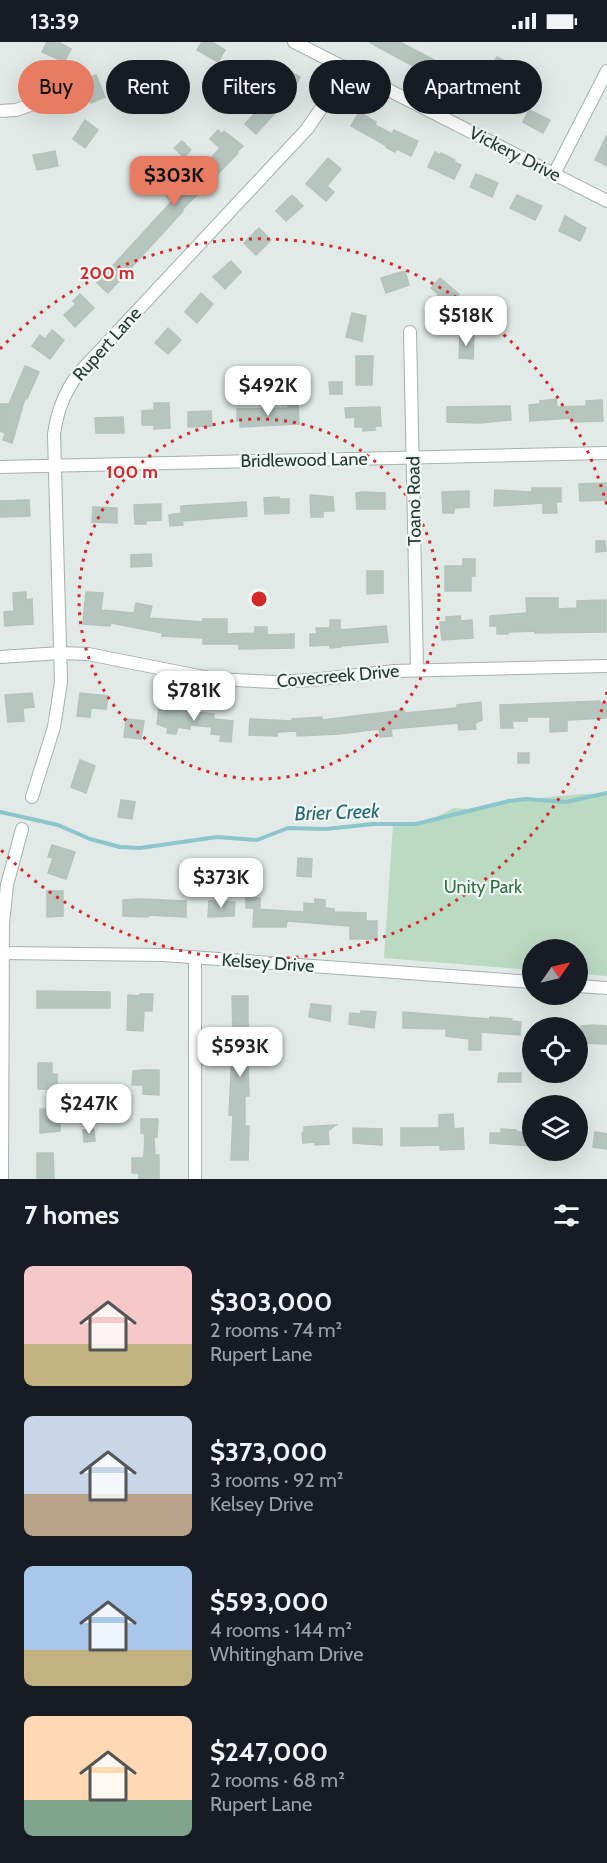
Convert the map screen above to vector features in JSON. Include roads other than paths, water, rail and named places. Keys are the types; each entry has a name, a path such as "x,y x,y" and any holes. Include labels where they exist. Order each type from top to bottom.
{"street":[{"name":"Vickery Drive","path":"294,42 330,60"},
{"path":"554,174 607,71"},
{"name":"Vickery Drive","path":"391,91 607,201"},
{"path":"0,111 18,109"},
{"name":"Rupert Lane","path":"32,797 58,709 61,682 55,466 58,409 70,384 307,129 317,114"},
{"name":"Toano Road","path":"410,332 417,670"},
{"name":"Bridlewood Lane","path":"0,467 607,453"},
{"name":"Covecreek Drive","path":"0,657 60,653 108,657 164,670 234,681 312,680 417,670 607,666"},
{"path":"2,1179 4,884 22,829"},
{"name":"Kelsey Drive","path":"3,953 99,953 195,958 522,981"},
{"path":"195,958 195,1179"},
{"path":"588,987 607,988"}],"waterway":[{"name":"Brier Creek","path":"0,812 58,825 90,839 120,847 140,848 217,837 257,840 288,828 326,829 373,824 416,824 509,801 526,799 566,802 607,793"}],"park label":[{"name":"Unity Park","path":"483,887"}]}
